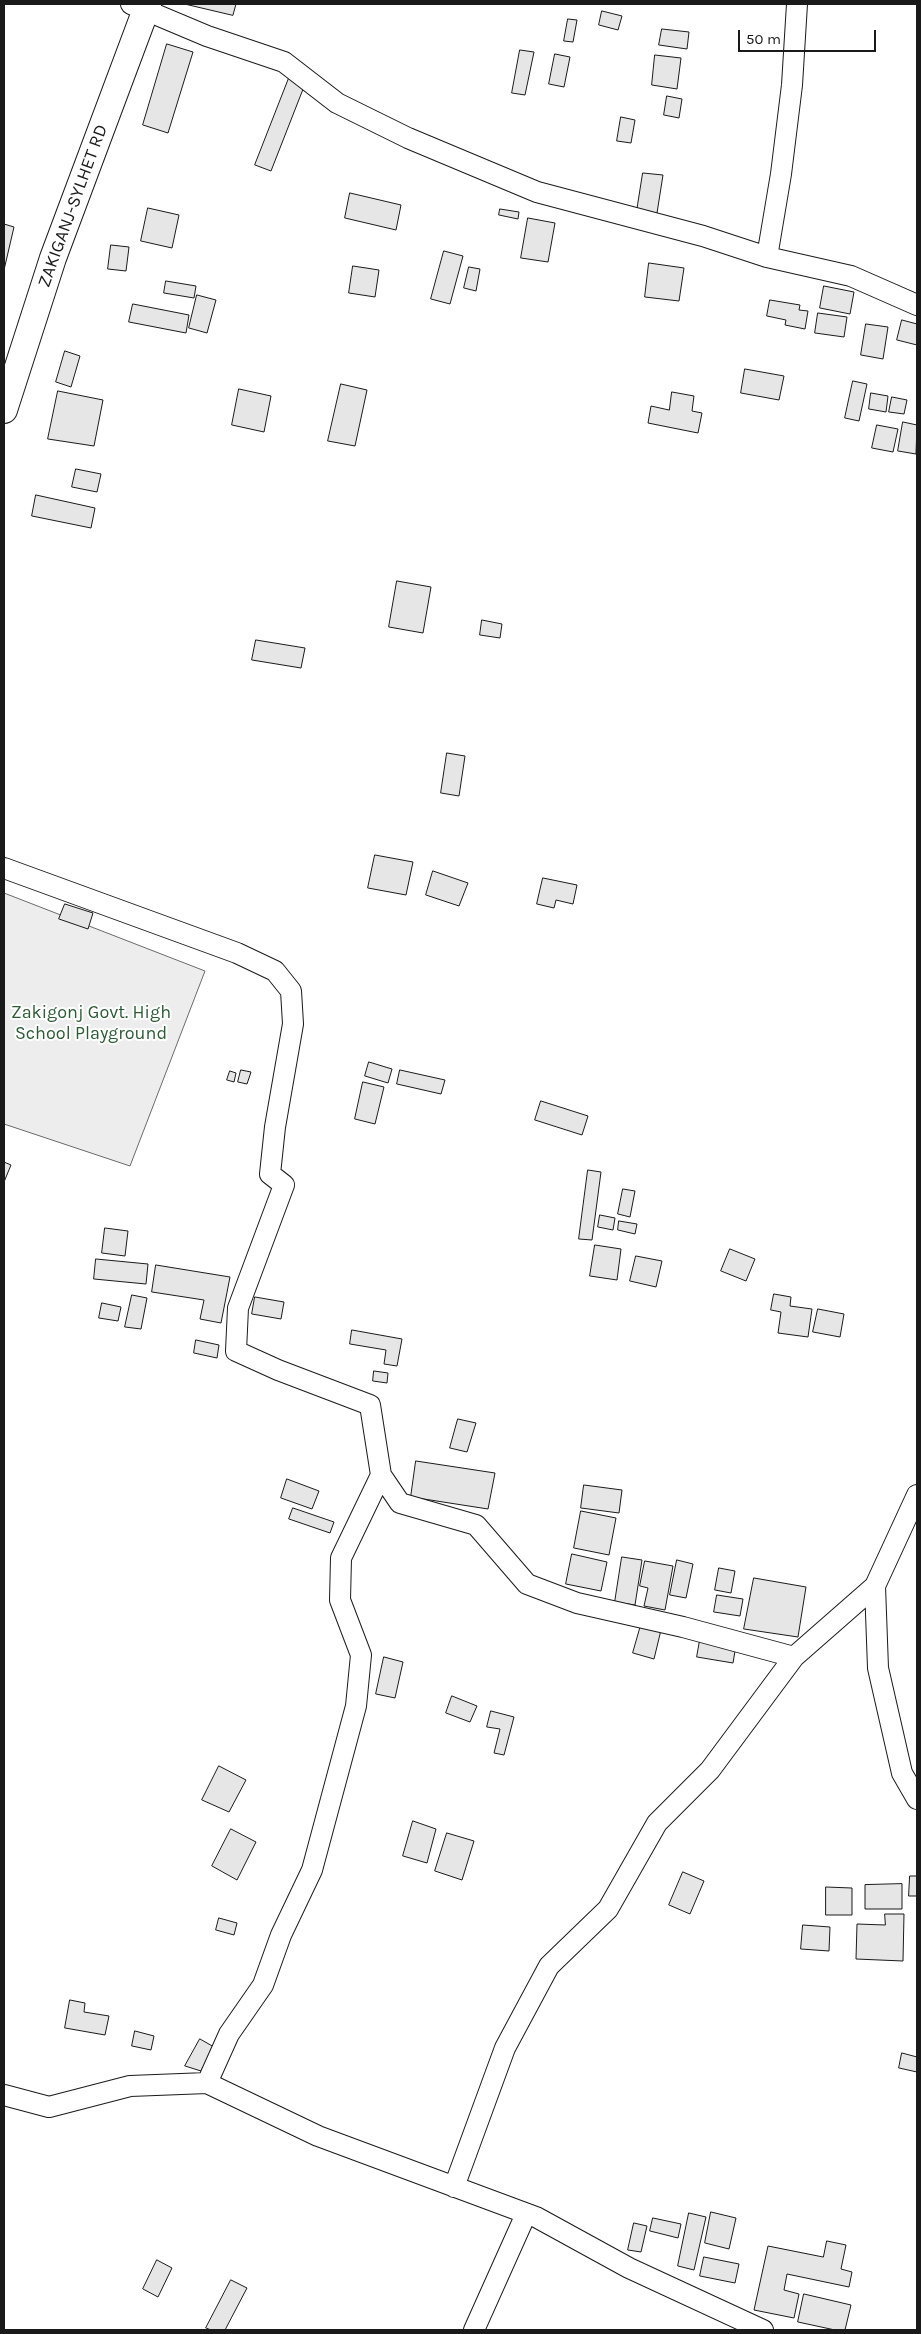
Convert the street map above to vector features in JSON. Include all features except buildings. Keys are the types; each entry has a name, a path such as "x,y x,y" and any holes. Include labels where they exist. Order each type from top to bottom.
{"main road":[{"name":"ZAKIGANJ-SYLHET RD","path":"4,410 53,258 142,5"}],"street":[{"path":"767,257 781,174 792,86 797,4"},
{"path":"142,5 206,36 284,62 338,104 472,166 537,192 703,236 767,257 852,276 917,305"},
{"path":"4,868 236,953 275,971 291,991 293,1024 270,1174 284,1185 238,1308 236,1351 278,1370 370,1405 381,1475 400,1503 476,1525 527,1584 577,1603 683,1627 794,1657"},
{"path":"207,2083 229,2034 262,1985 281,1935 312,1870 356,1706 361,1655 340,1600 341,1558 381,1475"},
{"path":"454,2187 505,2048 549,1966 608,1909 658,1823 710,1770 794,1657 875,1586 917,1495"},
{"path":"875,1586 878,1668 902,1773 917,1799"},
{"path":"4,2095 49,2107 130,2086 207,2083 318,2136 526,2214 630,2268 763,2330"},
{"path":"474,2330 526,2214"}],"shaded area":[{"name":"Zakigonj Govt. High School Playground","path":"4,893 205,971 130,1166 4,1124"}]}
